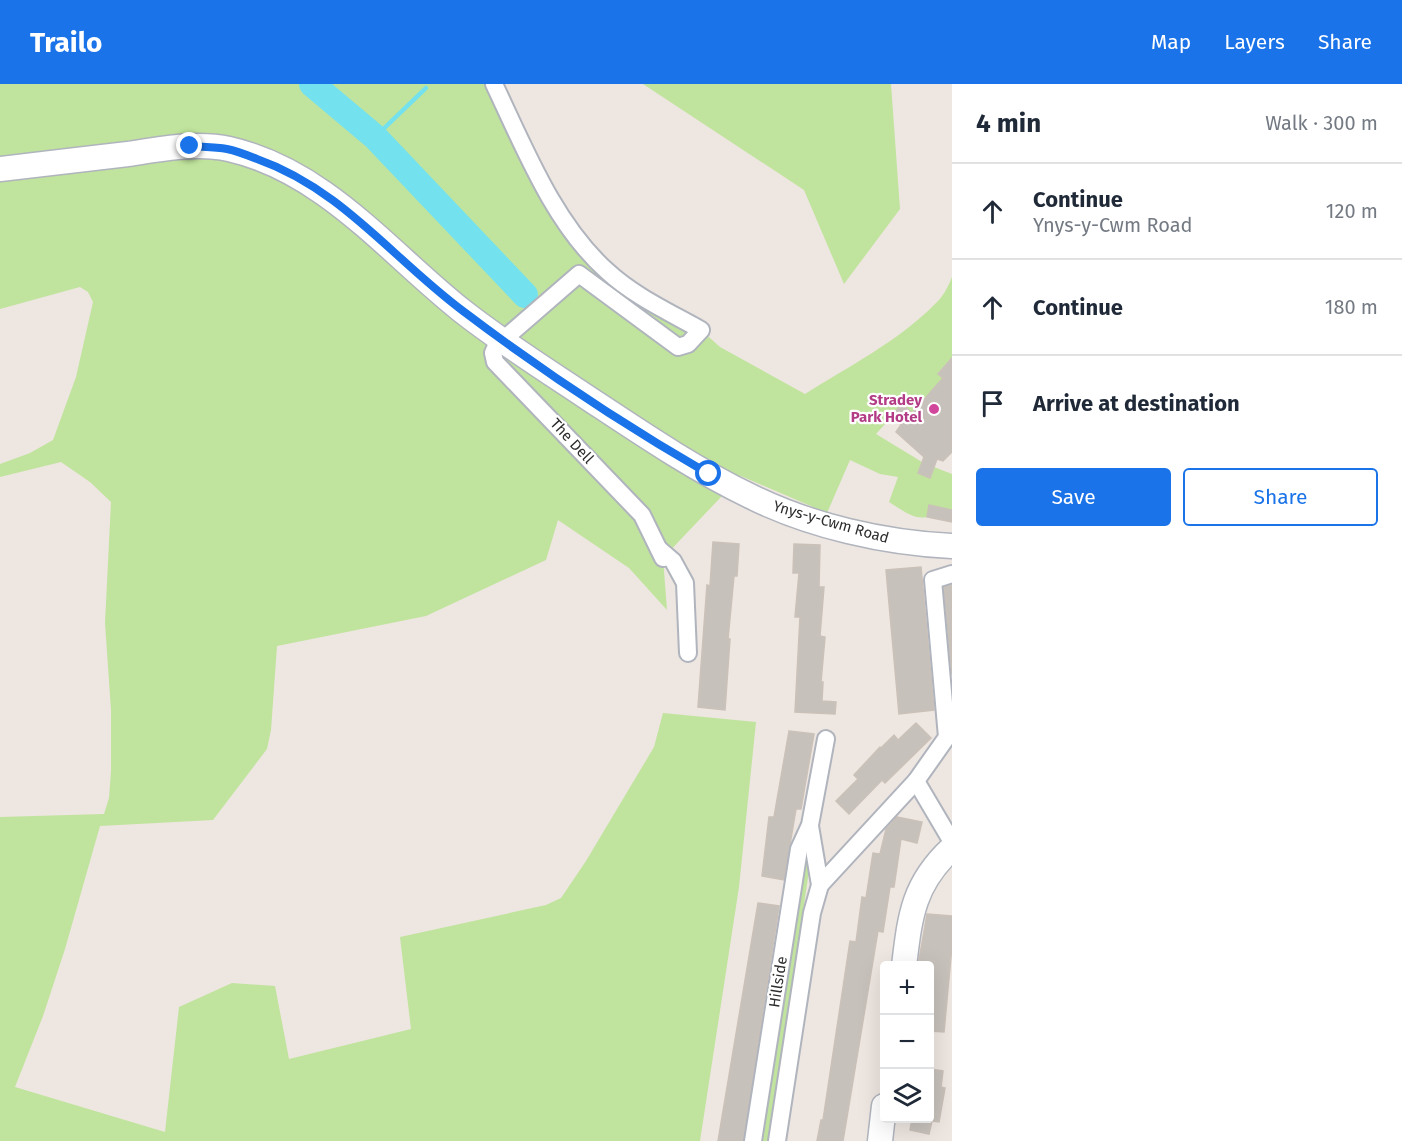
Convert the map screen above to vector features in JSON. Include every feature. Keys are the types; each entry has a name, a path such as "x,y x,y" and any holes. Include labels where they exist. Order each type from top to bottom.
{"main road":[{"name":"Ynys-y-Cwm Road","path":"0,170 190,146 228,149 244,154 292,173 337,201 461,310 504,341 626,423 751,497 797,516 875,537 914,545 952,546"},
{"path":"905,961 910,917 922,883 952,848"},
{"path":"880,1141 883,1123"}],"street":[{"path":"494,84 540,177 582,246 608,273 700,330 688,344 678,347 579,274 504,341"},
{"name":"The Dell","path":"504,341 496,346 493,353 495,362 642,515 660,553 673,561 685,583 688,652"},
{"name":"Hillside","path":"820,885 916,781 947,737 933,580 952,574"},
{"name":"Hillside","path":"753,1141 799,849 810,825 826,739"},
{"path":"916,781 952,842"},
{"name":"Hillside","path":"777,1141 812,913 820,885 810,825"}],"green space":[{"path":"0,84 494,84 593,258 701,330 720,347 805,394 906,329 938,301 952,277 952,364 948,362 938,373 943,378 912,413 902,405 876,434 922,462 918,473 930,477 934,467 952,474 952,510 930,505 927,517 917,517 907,513 889,502 898,477 880,474 850,460 827,513 741,476 663,558 667,610 629,568 558,520 546,560 426,616 277,646 271,730 267,749 213,820 100,826 65,949 43,1016 15,1087 165,1132 179,1007 232,983 275,986 289,1059 411,1029 400,937 546,905 561,898 586,861 654,747 663,713 756,722 739,887 700,1141 0,1141 0,817 104,814 109,798 111,771 111,710 105,623 111,502 90,482 61,462 0,477 0,464 30,453 53,440 76,377 93,302 88,292 80,287 0,309 0,169 257,147 0,160"},
{"path":"643,84 891,84 900,209 844,284 804,190"},
{"path":"805,845 809,871 769,1141 758,1141"}],"building":[{"name":"Stradey Park Hotel","path":"952,358 952,452 943,461 937,459 930,478 918,473 924,457 896,432 901,425 891,416 902,404 912,413 943,378 938,374"},
{"path":"929,505 952,510 952,522 927,517"},
{"path":"713,542 739,544 728,639 730,639 725,710 698,707 707,585 710,586"},
{"path":"794,544 820,545 819,587 824,587 820,636 825,637 821,682 823,682 822,701 836,702 835,714 795,712 800,617 795,617 799,573 793,573"},
{"path":"921,567 934,710 899,714 886,570"},
{"path":"952,585 952,675 944,587"},
{"path":"916,723 931,738 885,783 882,780 849,814 836,801 858,779 854,775 894,735 898,740"},
{"path":"789,731 814,734 801,809 796,809 784,880 762,876 769,817 774,817"},
{"path":"897,817 922,822 917,843 901,839 894,887 890,887 883,932 878,931 843,1141 817,1141 821,1120 823,1120 850,941 856,942 862,897 866,898 873,853 880,854 886,829"},
{"path":"758,903 779,906 743,1141 718,1141"},
{"path":"927,914 952,916 952,946 944,1032 934,1031 934,961 919,961"},
{"path":"934,1070 943,1071 941,1087 945,1088 939,1122 934,1121"},
{"path":"911,1123 932,1123 929,1134 910,1130"}],"waterway":[{"path":"312,84 375,137 525,295"},
{"path":"375,137 426,88"}],"place":[{"name":"Stradey Park Hotel","path":"934,409"}],"route":[{"path":"190,146 228,149 267,162 292,173 337,201 461,310 617,417 709,474"}]}
